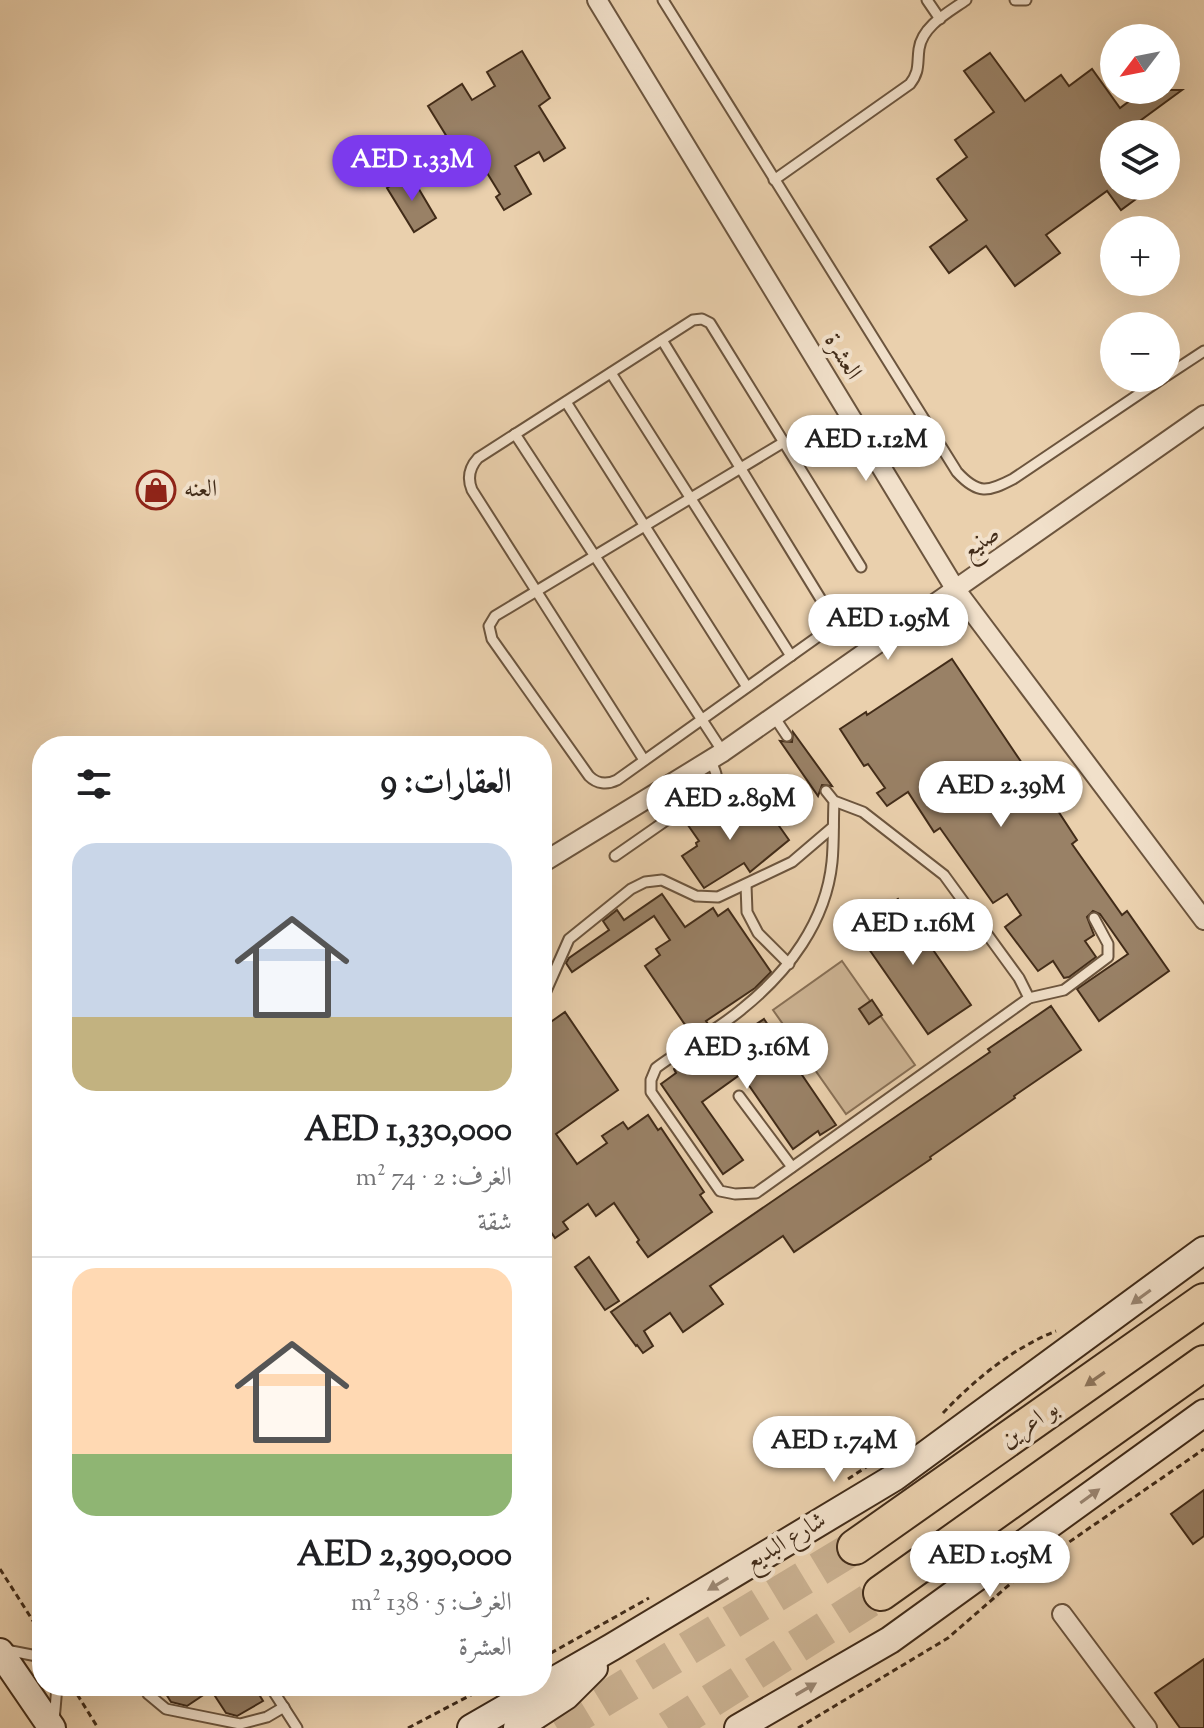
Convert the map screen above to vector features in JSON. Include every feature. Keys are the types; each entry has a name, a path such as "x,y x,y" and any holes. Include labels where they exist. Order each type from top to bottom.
{"highway":[{"name":"بو اعرين","path":"855,1547 1204,1301"},
{"name":"بو اعرين","path":"881,1593 1204,1363"}],"main road":[{"name":"شارع البديع","path":"552,1681 895,1477 1204,1250"},
{"path":"738,1728 890,1640 1204,1413"},
{"path":"517,1728 566,1696 612,1647"},
{"path":"0,1649 53,1728"},
{"name":"شارع البديع","path":"471,1728 527,1696"}],"street":[{"name":"العشرة","path":"597,0 956,590 1204,920"},
{"name":"صنيع","path":"552,857 716,756 1204,415"},
{"path":"1062,1614 1147,1728"}],"lane":[{"path":"663,0 957,472 969,485 983,490 1013,479 1142,392"},
{"path":"927,0 940,19"},
{"path":"774,180 910,84 920,71 919,48 923,34 965,0"},
{"path":"1015,0 1026,0"},
{"path":"644,760 469,484 472,464 693,320 702,319 710,323 861,567"},
{"path":"662,340 836,624"},
{"path":"1180,367 1204,351"},
{"path":"611,373 791,656"},
{"path":"566,402 747,687"},
{"path":"515,434 701,720 716,756 717,781 714,787 615,856"},
{"path":"784,442 495,616 489,626 492,639 593,780 602,784 612,782 644,760 868,601"},
{"path":"773,715 787,736"},
{"path":"826,791 834,801 863,812 944,875 1019,978 1029,998"},
{"path":"834,801 832,862 825,897 808,936 789,964 741,1010 656,1068 651,1080 651,1092 720,1191 756,1193 1029,998 1064,990 1108,957 1108,944 1094,918"},
{"path":"552,977 569,939 631,889 645,882 662,880 696,896 718,897 792,862 833,827"},
{"path":"746,885 747,912 758,933 789,964"},
{"path":"739,1096 792,1167"},
{"path":"0,1649 32,1656"},
{"path":"53,1728 56,1696"},
{"path":"150,1696 166,1709 240,1724 267,1717 284,1707"},
{"path":"277,1696 297,1728"}],"path":[{"path":"939,1418 971,1386 1016,1352 1069,1326"},
{"path":"843,1482 904,1442"},
{"path":"798,1728 948,1638 1017,1578 1204,1449"},
{"path":"0,1569 32,1619"},
{"path":"552,1652 652,1596"},
{"path":"78,1696 98,1728"},
{"path":"408,1728 469,1696"}],"shaded area":[{"path":"842,961 915,1065 846,1114 773,1010"}],"building":[{"path":"522,51 550,98 539,106 565,148 544,161 539,152 515,166 531,194 504,210 496,197 500,194 484,168 471,176 428,106 462,84 472,100 495,86 487,72"},
{"path":"990,53 1025,101 1061,75 1069,86 1092,69 1100,80 1100,104 1117,104 1120,108 1125,104 1163,104 1141,120 1100,120 1100,196 1046,235 1060,253 1015,286 986,246 949,273 930,247 967,220 937,179 967,157 955,140 994,112 964,71"},
{"path":"410,174 436,218 414,232 387,188"},
{"path":"1114,200 1135,200 1121,210"},
{"path":"952,659 1077,840 1072,844 1122,915 1127,911 1169,971 1099,1021 1077,989 1128,954 1100,914 1093,911 1087,917 1094,935 1085,941 1096,957 1069,977 1064,978 1053,961 1038,971 1005,927 1021,915 1007,894 993,903 940,828 934,832 908,792 887,806 877,793 885,788 868,764 864,766 840,729 866,712 867,715"},
{"path":"793,732 832,786 822,785 818,796 780,741 792,742"},
{"path":"708,800 721,821 734,812 741,822 765,806 789,840 750,872 744,863 704,888 682,856 697,846 699,841 683,818"},
{"path":"662,894 685,927 713,908 718,916 728,909 771,972 755,988 706,1021 708,1024 692,1035 645,966 660,955 656,949 670,940 654,916 572,972 566,963 609,930 603,921 617,910 624,920"},
{"path":"898,899 971,1005 928,1034 855,929"},
{"path":"872,1000 882,1015 869,1024 859,1009"},
{"path":"1051,1006 1081,1050 931,1159 794,1252 783,1236 710,1286 723,1304 683,1332 670,1313 644,1331 653,1346 643,1353 636,1346 611,1312 990,1052 988,1049"},
{"path":"565,1012 618,1090 556,1134 577,1164 607,1143 602,1136 623,1122 628,1129 648,1115 658,1130 661,1128 704,1192 700,1195 712,1212 648,1257 614,1203 596,1216 588,1204 563,1222 568,1229 555,1238 552,1234 552,1021"},
{"path":"764,1019 836,1125 820,1135 818,1131 793,1149 741,1074 702,1102 743,1160 723,1174 661,1084 676,1073 674,1069 717,1037 723,1046"},
{"path":"589,1257 619,1301 605,1310 575,1267"},
{"path":"1204,1490 1204,1536 1193,1544 1171,1514"},
{"path":"1204,1659 1204,1728 1180,1728 1155,1693"},
{"path":"167,1696 202,1696 187,1706 171,1702"},
{"path":"215,1696 260,1696 263,1701 237,1716 226,1713"}],"tunnel":[{"path":"557,1728 855,1547"},
{"path":"668,1728 881,1593"}],"place":[{"name":"العنه","path":"156,490"}]}
